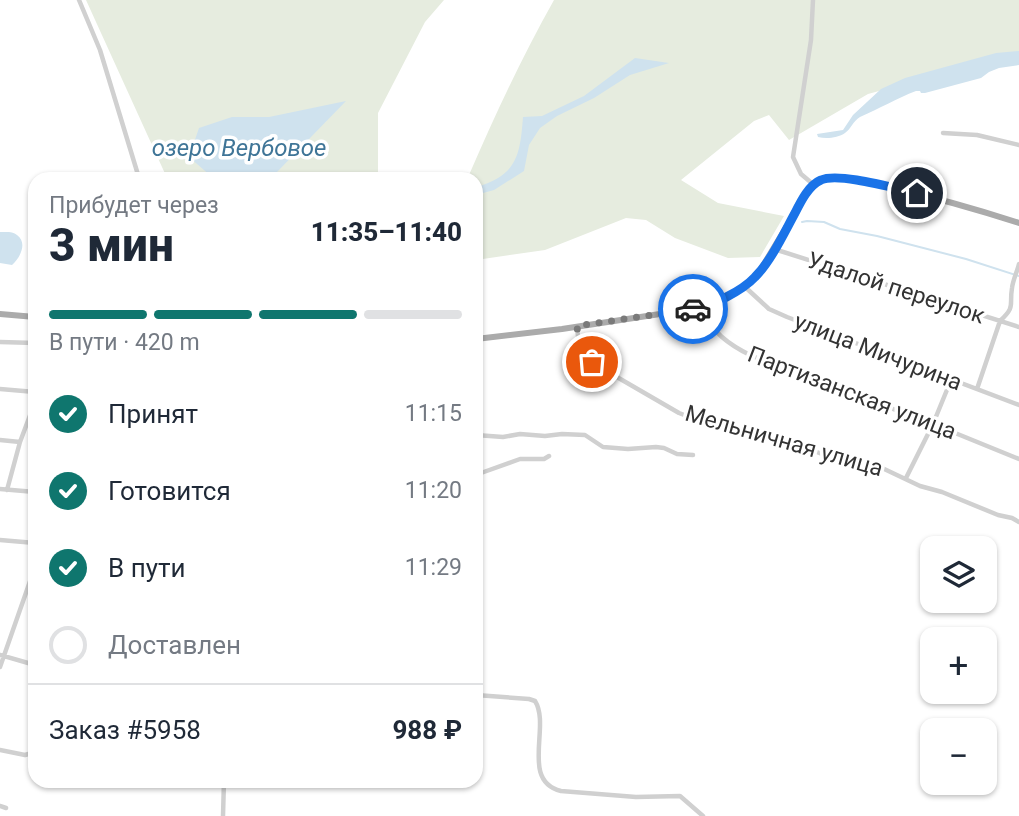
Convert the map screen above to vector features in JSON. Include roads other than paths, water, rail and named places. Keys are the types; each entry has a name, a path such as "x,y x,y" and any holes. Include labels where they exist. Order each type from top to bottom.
{"main road":[{"path":"483,337 699,308 722,299 758,274 801,201 814,185 827,178 870,183 941,199 1019,222"},
{"path":"0,314 28,316"}],"street":[{"path":"79,0 100,50 137,172"},
{"path":"813,0 811,40 793,157 800,174 814,185"},
{"path":"943,132 977,135 1019,145"},
{"name":"Удалой переулок","path":"774,249 1019,327"},
{"path":"977,390 1000,321 1009,313 1011,307 1012,287 1019,264"},
{"name":"улица Мичурина","path":"744,286 769,309 1019,405"},
{"name":"Партизанская улица","path":"699,308 730,345 743,352 1019,459"},
{"name":"Мельничная улица","path":"577,326 579,346 591,362 679,413 710,425 806,448 830,457 880,467 920,486 1019,522"},
{"path":"0,342 28,343"},
{"path":"906,478 951,380"},
{"path":"0,389 28,391"},
{"path":"7,490 28,421"},
{"path":"483,436 584,435 603,447 656,447 693,456"},
{"path":"0,440 20,442"},
{"path":"483,471 520,459 544,459 548,456"},
{"path":"0,489 28,492"},
{"path":"0,540 28,542"},
{"path":"0,667 28,586"},
{"path":"2,656 28,663"},
{"path":"483,695 535,701 540,709 538,762 545,783 552,789 625,797 680,796 703,816"},
{"path":"0,750 28,754"},
{"path":"223,816 224,788"}],"water":[{"path":"1019,51 1019,65 999,68 981,78 925,93 916,91 860,117 842,135 832,138 818,137 817,134 843,130 853,115 881,89 905,78 996,53"},
{"path":"635,58 669,63 630,75 594,98 557,116 540,128 529,145 524,171 494,190 483,193 483,184 500,176 514,162 520,143 523,117 542,116 584,96"},
{"name":"озеро Вербовое","path":"346,101 277,172 206,172 189,157 199,128 232,117 269,117"},
{"path":"0,232 15,234 22,242 20,255 12,265 0,263"}],"waterway":[{"path":"802,222 824,222 840,229 966,259 1019,276"}]}
